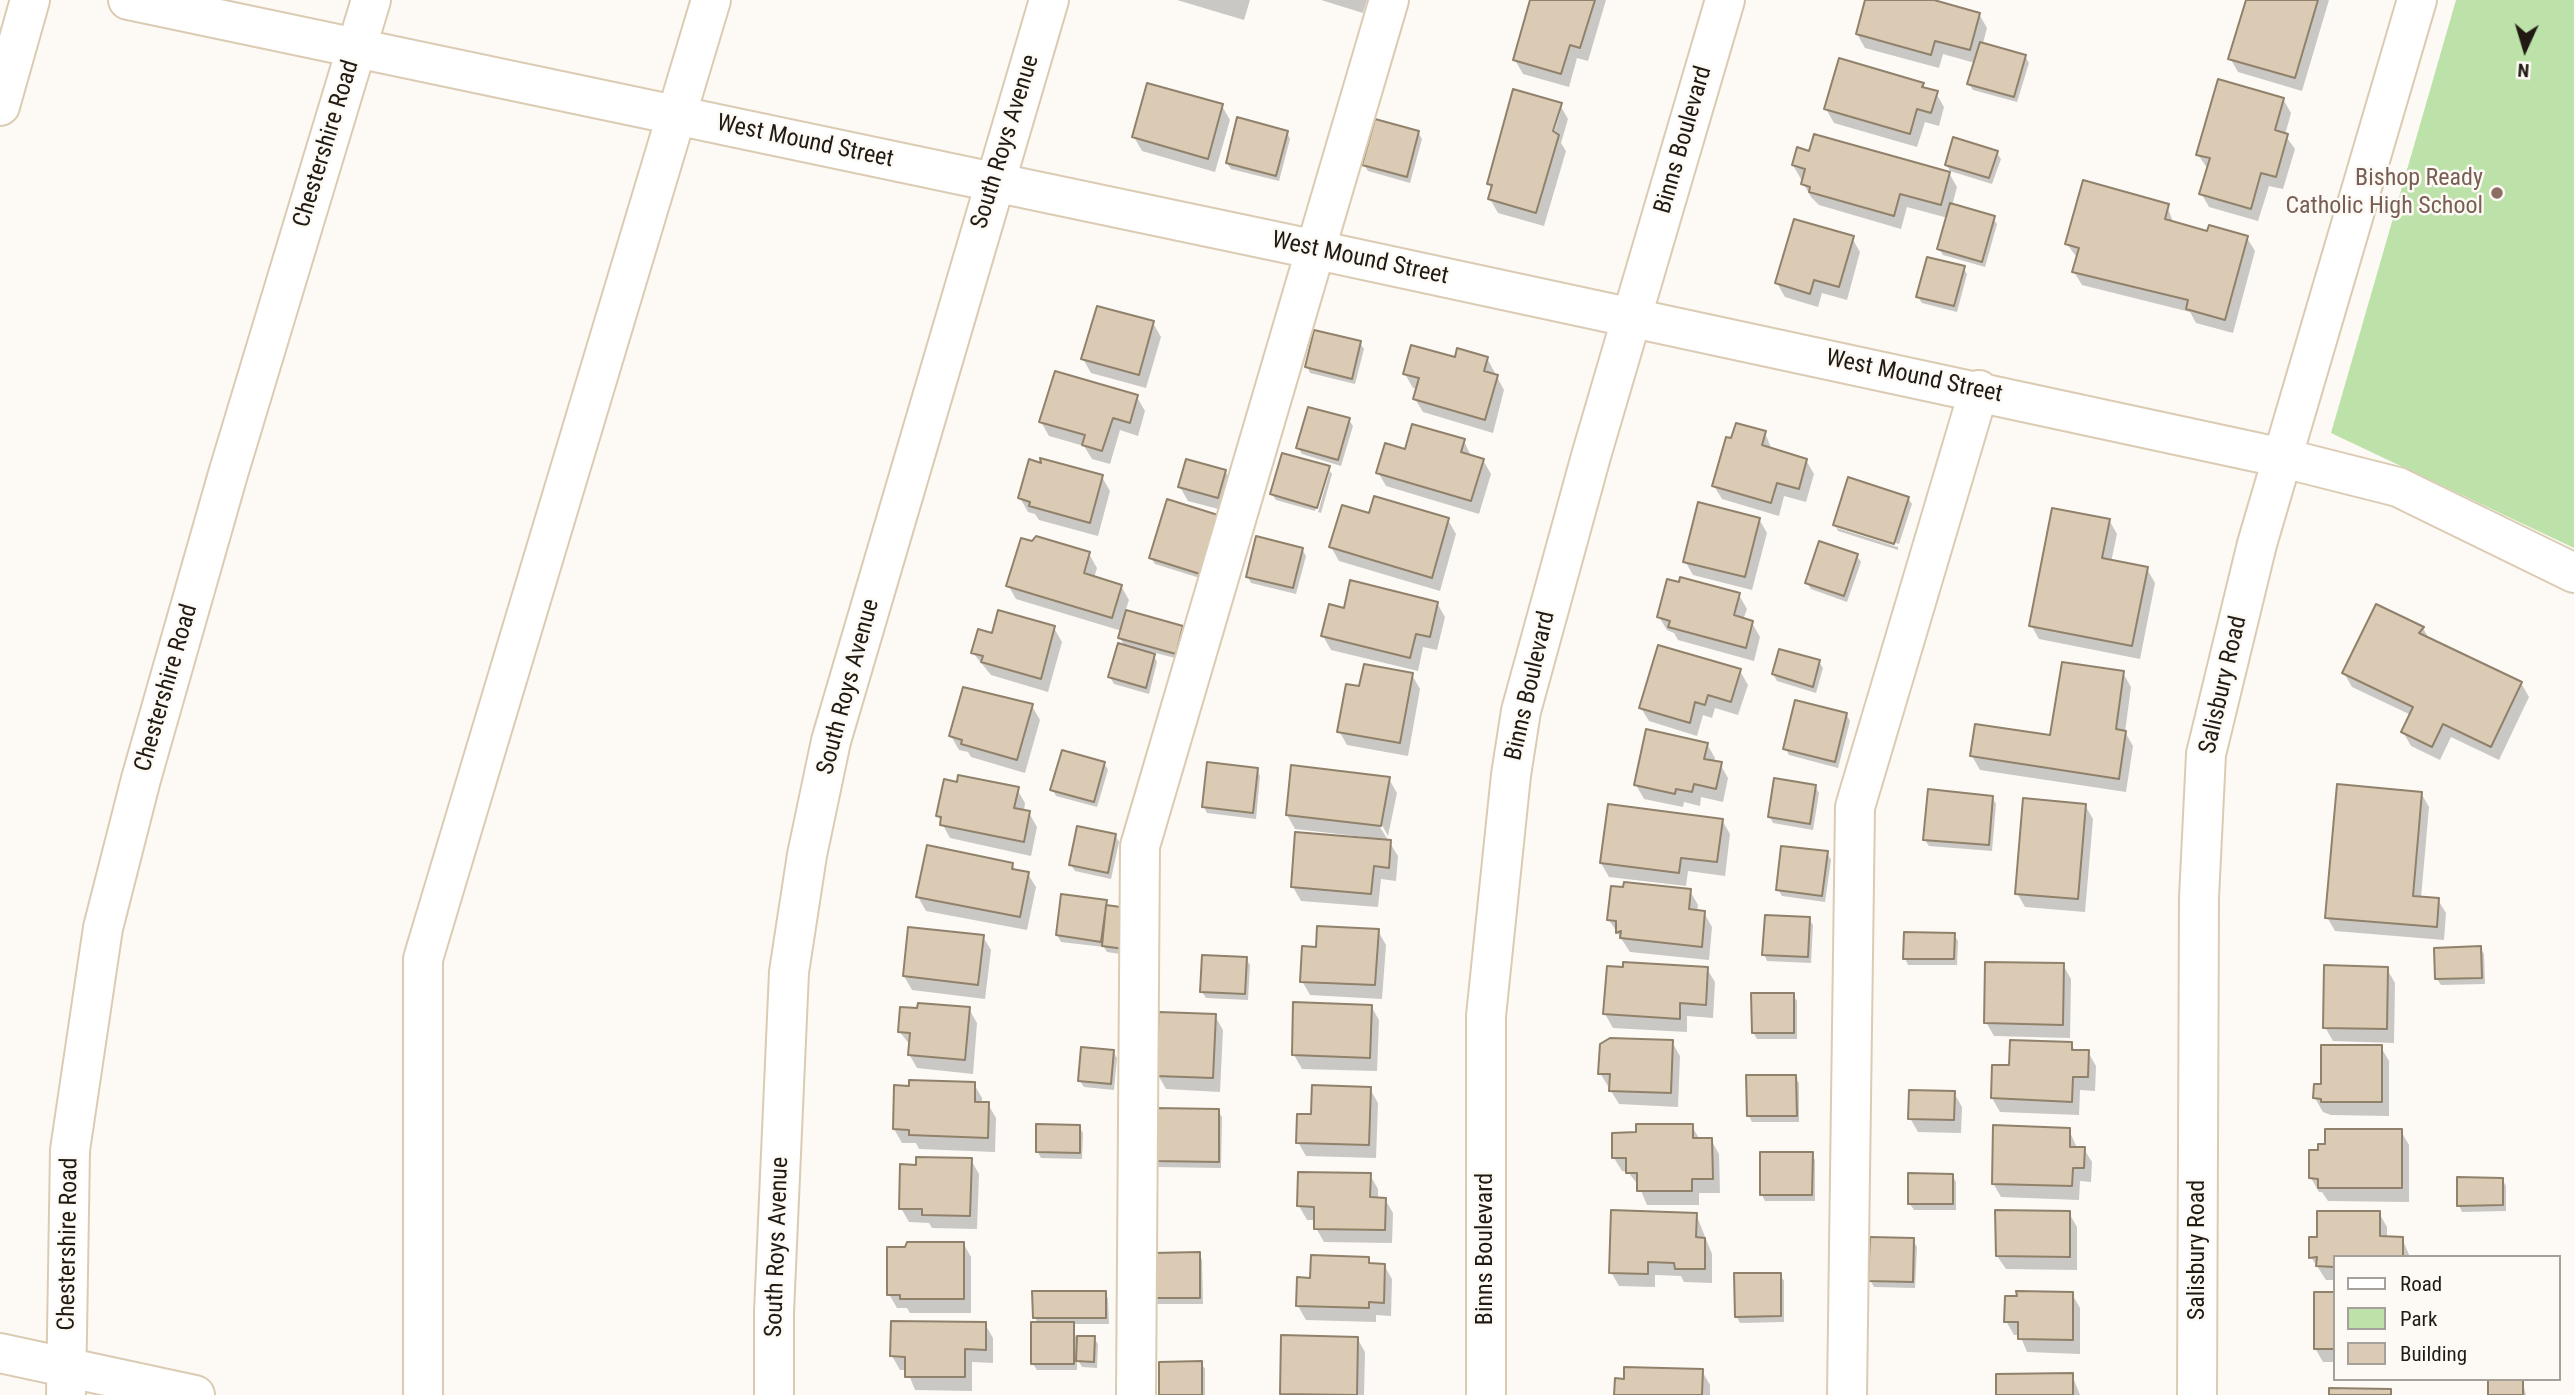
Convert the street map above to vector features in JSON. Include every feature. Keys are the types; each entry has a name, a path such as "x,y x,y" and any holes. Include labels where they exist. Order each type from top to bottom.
{"street":[{"path":"0,106 30,0"},
{"name":"West Mound Street","path":"128,0 1979,390 2283,458 2398,487 2574,573"},
{"name":"Chestershire Road","path":"66,1381 70,1150 103,928 141,779 225,487 371,0"},
{"path":"423,1395 423,959 711,0"},
{"name":"South Roys Avenue","path":"774,1395 774,1312 789,971 807,855 831,741 1049,0"},
{"path":"1136,1395 1140,846 1390,0"},
{"name":"Binns Boulevard","path":"1486,1395 1486,1016 1511,775 1521,711 1632,317 1726,0"},
{"name":"Salisbury Road","path":"2197,1395 2199,898 2206,754 2257,544 2417,0"},
{"path":"1847,1395 1855,807 1979,390"},
{"path":"0,1353 66,1381 195,1395"}],"green space":[{"name":"Bishop Ready Catholic High School","path":"2456,0 2574,0 2574,548 2331,433"}],"building":[{"path":"1530,0 1595,0 1580,48 1570,45 1561,74 1513,60"},
{"path":"1865,0 1934,0 1980,13 1970,50 1935,41 1931,55 1856,34"},
{"path":"2246,0 2318,0 2295,78 2228,59"},
{"path":"1980,42 2026,55 2014,97 1967,84"},
{"path":"1839,58 1924,83 1922,87 1938,91 1931,113 1917,109 1910,134 1824,109"},
{"path":"2218,79 2284,98 2275,130 2288,134 2276,177 2261,173 2251,209 2199,194 2210,158 2196,155"},
{"path":"1147,83 1223,104 1208,159 1132,137"},
{"path":"1513,89 1562,103 1553,131 1559,135 1536,213 1488,199 1492,185 1487,184"},
{"path":"1237,117 1288,131 1276,176 1226,163"},
{"path":"1375,119 1419,131 1407,177 1362,165"},
{"path":"1814,134 1950,172 1941,205 1900,194 1894,216 1809,192 1810,187 1801,184 1805,169 1792,165 1797,147 1809,151"},
{"path":"1953,137 1998,151 1989,178 1945,165"},
{"path":"2083,180 2169,204 2165,219 2207,231 2209,225 2248,236 2225,320 2186,309 2188,300 2072,272 2079,248 2065,244"},
{"path":"1950,203 1995,216 1982,262 1937,249"},
{"path":"1794,219 1854,236 1839,287 1814,280 1810,294 1775,283"},
{"path":"1927,257 1965,266 1954,306 1916,297"},
{"path":"1097,306 1154,321 1139,375 1081,359"},
{"path":"1314,330 1361,341 1352,379 1305,367"},
{"path":"1411,345 1455,357 1457,348 1488,357 1484,371 1498,375 1485,420 1413,399 1419,378 1403,374"},
{"path":"1055,371 1138,395 1130,423 1113,418 1102,451 1082,445 1085,435 1039,422"},
{"path":"1308,407 1350,418 1338,460 1296,448"},
{"path":"1736,423 1766,431 1762,445 1807,459 1799,489 1777,483 1771,503 1712,486 1726,437 1731,438"},
{"path":"1412,424 1465,439 1461,452 1484,459 1471,501 1376,473 1385,443 1405,449"},
{"path":"1282,453 1330,466 1317,508 1270,494"},
{"path":"1040,458 1103,475 1090,523 1029,506 1030,502 1018,498 1029,459 1041,463"},
{"path":"1186,459 1226,470 1218,498 1178,487"},
{"path":"1848,477 1909,497 1894,544 1833,525"},
{"path":"1374,496 1449,518 1432,578 1329,547 1342,505 1369,513"},
{"path":"1167,499 1218,515 1200,574 1149,558"},
{"path":"1698,502 1760,518 1745,577 1683,562"},
{"path":"2052,508 2110,519 2102,558 2148,567 2132,646 2029,626"},
{"path":"1036,536 1090,552 1084,573 1122,585 1112,618 1006,586 1021,538 1032,541"},
{"path":"1256,536 1303,548 1293,588 1246,577"},
{"path":"1819,541 1858,554 1844,596 1805,583"},
{"path":"1680,577 1740,593 1734,615 1753,621 1746,648 1668,627 1670,621 1657,617 1667,579 1679,582"},
{"path":"1350,580 1438,602 1430,637 1416,634 1410,658 1321,636 1329,604 1344,608"},
{"path":"2376,604 2424,627 2419,633 2522,682 2491,747 2443,724 2432,747 2401,732 2413,707 2342,673"},
{"path":"998,610 1055,626 1041,679 981,662 983,656 971,653 978,629 992,633"},
{"path":"1126,610 1183,626 1176,654 1118,638"},
{"path":"1118,643 1155,654 1146,688 1108,677"},
{"path":"1658,645 1741,669 1731,702 1708,695 1705,705 1695,702 1690,723 1639,708"},
{"path":"1779,649 1820,660 1813,687 1772,674"},
{"path":"2062,662 2124,671 2116,729 2126,731 2119,779 1970,756 1975,724 2050,735"},
{"path":"1364,664 1413,673 1400,743 1337,732 1346,684 1359,686"},
{"path":"963,687 1033,704 1017,760 961,744 962,740 949,736"},
{"path":"1795,700 1847,713 1835,762 1783,749"},
{"path":"1646,729 1708,743 1704,759 1722,762 1716,789 1694,784 1692,792 1676,789 1675,794 1634,785"},
{"path":"1062,750 1105,762 1094,802 1050,790"},
{"path":"1207,762 1258,768 1253,813 1202,807"},
{"path":"1291,765 1390,777 1381,826 1286,815"},
{"path":"958,775 1019,787 1014,808 1030,811 1024,842 940,825 941,817 936,816 944,779 957,782"},
{"path":"1774,778 1816,785 1810,824 1768,817"},
{"path":"2337,784 2422,792 2413,896 2439,898 2437,927 2325,918"},
{"path":"1928,789 1993,796 1989,845 1923,840"},
{"path":"2023,798 2086,804 2078,899 2015,894"},
{"path":"1608,804 1723,819 1717,862 1681,858 1679,873 1600,863"},
{"path":"1077,826 1116,834 1108,873 1069,865"},
{"path":"1295,832 1391,840 1389,868 1374,866 1371,894 1291,887"},
{"path":"927,845 1013,863 1012,869 1029,872 1020,917 916,897"},
{"path":"1781,846 1828,851 1822,896 1776,890"},
{"path":"1624,882 1691,889 1689,909 1705,911 1702,947 1620,938 1621,931 1616,933 1616,921 1607,920 1611,886 1623,887"},
{"path":"1061,894 1107,900 1101,942 1056,935"},
{"path":"1106,905 1128,908 1124,949 1102,946"},
{"path":"1765,915 1810,917 1808,957 1762,955"},
{"path":"1317,926 1379,929 1375,985 1300,982 1302,946 1316,947"},
{"path":"908,927 984,935 978,985 903,976"},
{"path":"1904,932 1955,933 1954,959 1903,959"},
{"path":"2481,946 2482,978 2435,979 2434,948"},
{"path":"1202,955 1247,957 1245,994 1200,992"},
{"path":"1623,962 1708,967 1706,1005 1680,1003 1680,1019 1603,1014 1607,966 1623,967"},
{"path":"1985,962 2064,963 2063,1025 1984,1023"},
{"path":"2324,965 2388,967 2387,1029 2323,1028"},
{"path":"1751,993 1794,993 1794,1033 1752,1033"},
{"path":"1293,1002 1372,1005 1370,1058 1292,1055"},
{"path":"918,1003 970,1007 965,1060 908,1055 910,1033 898,1032 900,1007 917,1008"},
{"path":"1159,1012 1216,1014 1213,1078 1156,1076"},
{"path":"1610,1038 1673,1040 1671,1093 1609,1091 1610,1074 1598,1074 1600,1044"},
{"path":"2010,1040 2072,1042 2072,1050 2089,1050 2088,1077 2073,1077 2072,1102 1991,1098 1992,1065 2009,1065"},
{"path":"2321,1045 2382,1045 2382,1102 2321,1102 2321,1099 2313,1098 2314,1084 2321,1084"},
{"path":"1081,1047 1114,1050 1111,1084 1078,1081"},
{"path":"1746,1075 1796,1075 1797,1116 1747,1116"},
{"path":"909,1080 975,1082 975,1102 989,1102 988,1138 909,1135 909,1130 893,1129 894,1085 909,1086"},
{"path":"1312,1085 1371,1087 1369,1145 1296,1143 1297,1114 1311,1114"},
{"path":"1909,1090 1955,1091 1954,1120 1908,1119"},
{"path":"1154,1108 1219,1109 1219,1162 1153,1161"},
{"path":"1036,1124 1080,1125 1080,1153 1036,1152"},
{"path":"1636,1124 1693,1124 1693,1138 1712,1138 1713,1179 1692,1179 1692,1191 1637,1191 1637,1173 1626,1173 1626,1158 1612,1158 1612,1133 1636,1132"},
{"path":"1993,1125 2070,1128 2070,1147 2085,1147 2084,1168 2073,1168 2072,1186 1992,1184"},
{"path":"2325,1129 2402,1129 2402,1188 2318,1188 2318,1179 2309,1178 2309,1150 2318,1150 2318,1144 2325,1144"},
{"path":"1760,1152 1813,1152 1812,1195 1760,1195"},
{"path":"916,1157 972,1158 970,1216 922,1215 922,1209 899,1209 900,1164 916,1165"},
{"path":"1298,1172 1371,1173 1370,1197 1386,1198 1385,1230 1314,1229 1314,1207 1297,1206"},
{"path":"1908,1173 1953,1174 1953,1204 1908,1204"},
{"path":"2457,1177 2503,1178 2503,1205 2457,1206"},
{"path":"1611,1210 1697,1213 1696,1237 1705,1238 1705,1269 1675,1269 1674,1263 1648,1262 1648,1274 1609,1273"},
{"path":"1995,1210 2070,1211 2070,1257 1996,1256"},
{"path":"2317,1211 2380,1211 2380,1236 2403,1237 2403,1255 2332,1255 2332,1267 2316,1266 2317,1257 2309,1258 2309,1237 2317,1237"},
{"path":"1870,1237 1914,1238 1913,1282 1868,1281"},
{"path":"907,1242 964,1242 964,1299 900,1299 900,1295 887,1295 887,1247 905,1247"},
{"path":"1200,1252 1200,1298 1152,1298 1152,1253"},
{"path":"1311,1255 1369,1257 1369,1263 1385,1264 1384,1303 1369,1302 1369,1308 1296,1306 1297,1277 1310,1278"},
{"path":"1734,1273 1781,1273 1781,1316 1735,1317"},
{"path":"1032,1291 1106,1291 1106,1318 1033,1318"},
{"path":"2016,1291 2073,1292 2073,1340 2018,1339 2018,1322 2004,1322 2005,1296 2017,1296"},
{"path":"2314,1292 2332,1292 2332,1349 2314,1349"},
{"path":"891,1321 986,1322 986,1350 965,1349 965,1377 905,1377 905,1357 890,1356"},
{"path":"1031,1322 1074,1322 1074,1364 1031,1364"},
{"path":"1281,1335 1358,1337 1357,1395 1280,1394"},
{"path":"1077,1336 1095,1336 1094,1362 1076,1361"},
{"path":"1202,1361 1202,1395 1159,1395 1159,1362"},
{"path":"1624,1367 1703,1369 1702,1395 1614,1395 1615,1378 1624,1379"},
{"path":"2073,1373 2073,1395 1996,1395 1996,1374"},
{"path":"2488,1381 2523,1381 2523,1395 2488,1395"},
{"path":"2329,1388 2391,1389 2391,1395 2329,1395"}],"place":[{"name":"Bishop Ready Catholic High School","path":"2497,193"}]}
